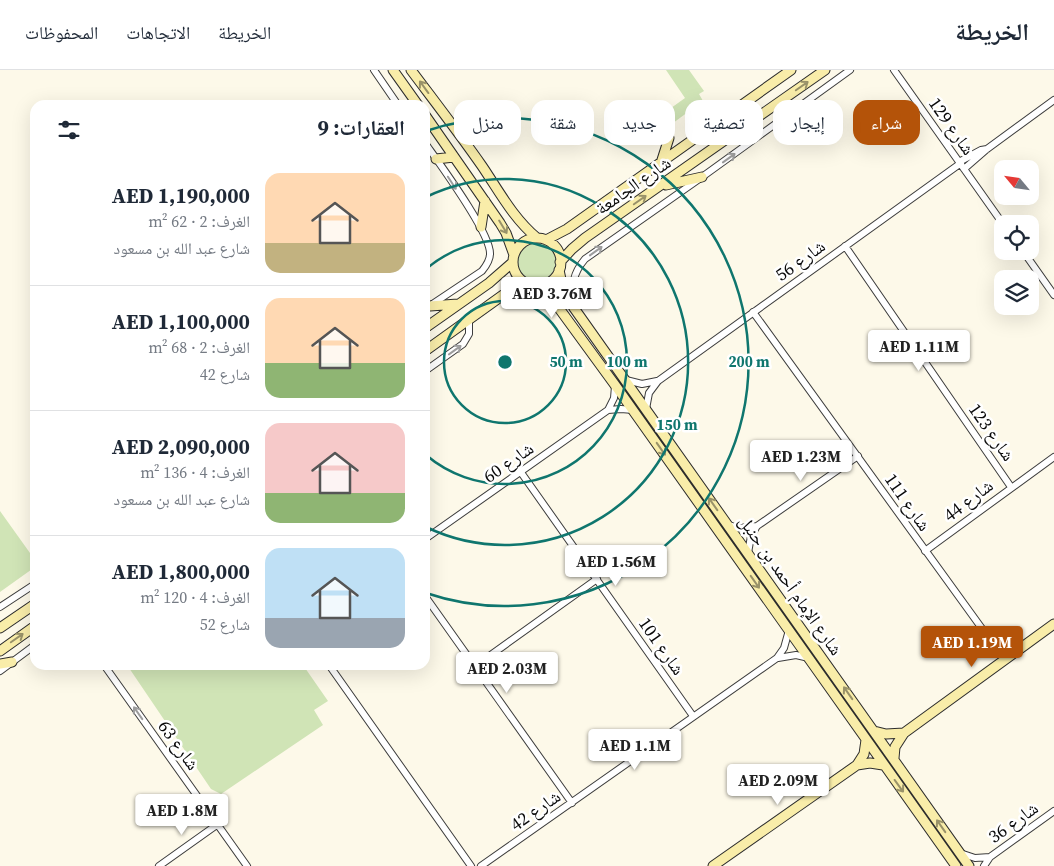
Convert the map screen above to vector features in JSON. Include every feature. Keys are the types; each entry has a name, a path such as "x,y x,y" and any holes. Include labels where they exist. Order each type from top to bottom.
{"street":[{"path":"374,70 395,100"},
{"path":"393,70 414,100"},
{"path":"411,70 521,223 537,238 546,240 558,251 560,266 549,282 523,287 503,295 430,347"},
{"name":"شارع الجامعة","path":"546,240 567,229 791,70"},
{"name":"شارع الجامعة","path":"560,266 578,243 825,70"},
{"path":"574,308 573,282 575,274 585,259 850,70"},
{"name":"شارع 129","path":"894,70 997,215"},
{"name":"شارع 56","path":"646,409 649,393 658,381 845,246 981,150 987,149 1054,100"},
{"path":"430,122 506,233 517,275 527,284 536,286"},
{"path":"661,163 667,145"},
{"path":"430,150 481,227 489,245 490,254 488,263 482,271 430,305"},
{"path":"436,159 454,157"},
{"path":"660,186 702,177"},
{"path":"481,227 485,201"},
{"path":"430,325 494,280 514,258 523,243 537,238"},
{"name":"شارع 123","path":"845,246 1011,487"},
{"path":"1029,260 1054,295"},
{"name":"شارع الإمام أحمد بن حنبل","path":"560,266 563,289 574,308 969,866"},
{"name":"شارع الإمام أحمد بن حنبل","path":"536,286 553,300 615,384 956,866"},
{"path":"430,307 461,303"},
{"name":"شارع 111","path":"753,312 1004,659"},
{"path":"430,368 464,344 469,334 469,320"},
{"path":"624,380 642,384 658,381"},
{"path":"608,410 614,398 615,384"},
{"path":"608,410 620,408 633,410"},
{"name":"شارع 60","path":"430,535 520,470 608,410"},
{"path":"728,525 745,528 756,526 858,456"},
{"name":"شارع 44","path":"925,551 1054,457"},
{"name":"شارع 101","path":"520,470 693,716"},
{"path":"748,553 751,536 756,526"},
{"path":"474,667 597,579"},
{"path":"0,607 30,587"},
{"path":"430,603 572,803"},
{"path":"0,628 30,607"},
{"path":"894,758 895,747 904,733 1054,624"},
{"path":"0,651 30,630"},
{"name":"شارع 42","path":"481,866 777,658 787,642 789,630"},
{"path":"0,670 30,649"},
{"path":"777,658 796,655 809,658"},
{"path":"0,664 12,662"},
{"name":"شارع 63","path":"108,670 248,866"},
{"path":"333,670 471,866"},
{"path":"874,731 886,734 904,733"},
{"path":"713,866 856,765 864,754 866,740"},
{"path":"856,765 870,763 884,765"},
{"name":"شارع 36","path":"984,866 990,857 1054,811"},
{"path":"158,866 218,824"},
{"name":"شارع 36","path":"960,853 975,858 990,857"}],"green space":[{"path":"666,70 689,70 704,91 699,94 702,100 685,100 685,114 675,122 675,105 685,98"},
{"path":"540,241 547,244 553,250 556,261 555,269 547,278 540,281 532,281 525,278 517,269 516,257 519,250 528,242"},
{"path":"0,511 30,553 30,571 0,592"},
{"path":"130,670 306,670 328,701 314,710 323,725 221,794 211,789"}]}
